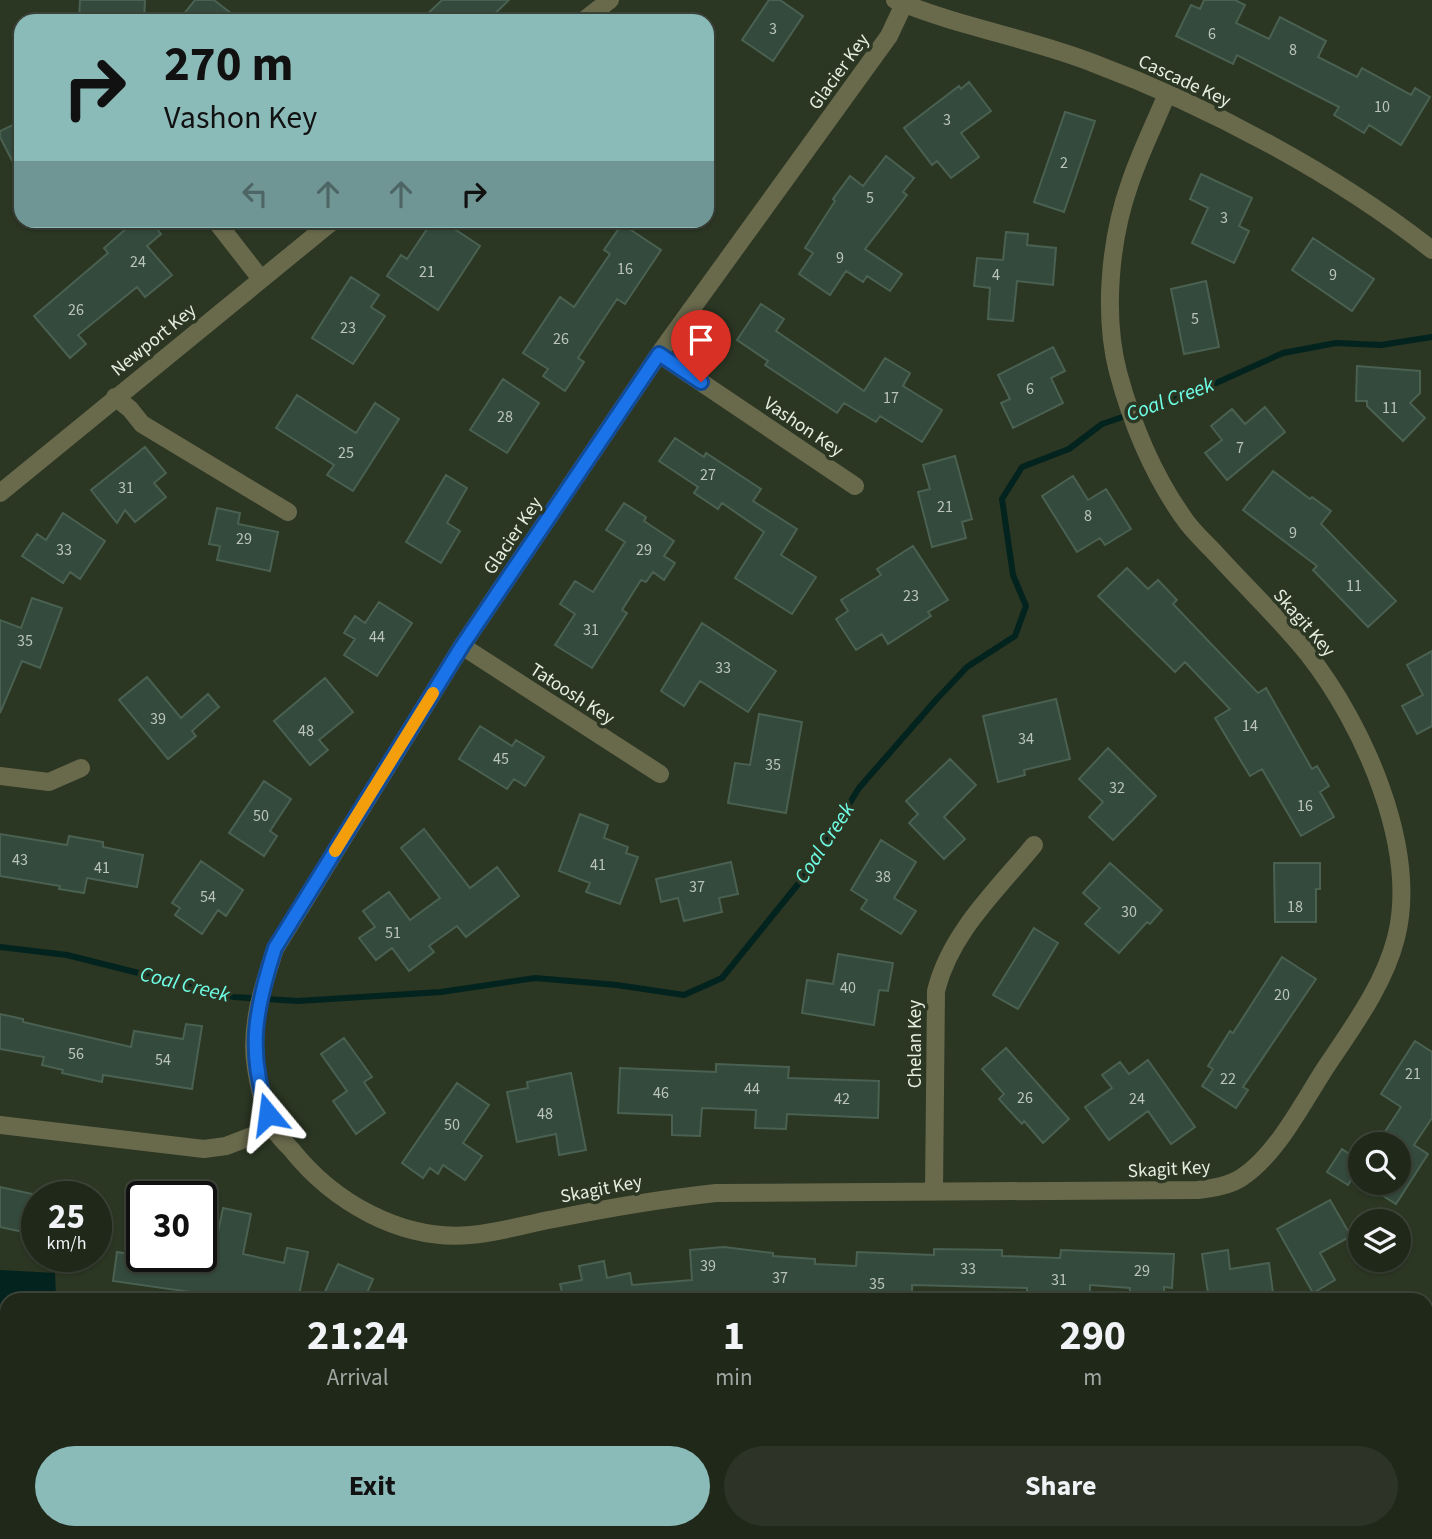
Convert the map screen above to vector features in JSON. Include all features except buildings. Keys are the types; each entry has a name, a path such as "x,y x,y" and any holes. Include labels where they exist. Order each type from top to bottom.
{"street":[{"name":"Cascade Key","path":"900,2 1092,62 1167,94 1268,142 1340,186 1432,250"},
{"name":"Glacier Key","path":"274,1128 255,1066 256,1017 275,948 462,646 659,354 890,36 900,2"},
{"name":"Skagit Key","path":"274,1128 302,1163 335,1193 388,1222 429,1234 471,1235 650,1200 716,1193 1198,1191 1218,1188 1240,1178 1262,1159 1285,1131 1342,1044 1383,974 1396,939 1402,901 1402,864 1390,817 1361,738 1339,698 1307,653 1185,521 1162,486 1136,429 1125,394 1112,331 1111,279 1117,230 1129,183 1167,94"},
{"path":"221,228 261,279"},
{"name":"Newport Key","path":"0,493 324,228"},
{"name":"Vashon Key","path":"659,354 855,486"},
{"path":"115,397 130,409 142,424 288,512"},
{"name":"Tatoosh Key","path":"462,646 660,774"},
{"path":"0,776 49,782 81,768"},
{"name":"Chelan Key","path":"934,1192 936,990 940,974 957,939 970,921 1034,845"},
{"path":"0,1125 204,1149 226,1146 274,1128"}],"water":[{"path":"0,1270 55,1273 56,1293 0,1293"}],"waterway":[{"name":"Coal Creek","path":"0,947 67,955 234,997 298,1001 441,992 535,978 617,985 684,995 722,978 803,878 859,788 967,667 1015,636 1026,606 1013,575 1002,499 1022,467 1069,449 1102,424 1196,392 1283,353 1336,343 1381,345 1432,337"}],"slow traffic":[{"path":"335,851 433,693"}],"route":[{"path":"268,1114 255,1066 255,1027 263,985 275,948 462,646 659,354 701,382"}]}
